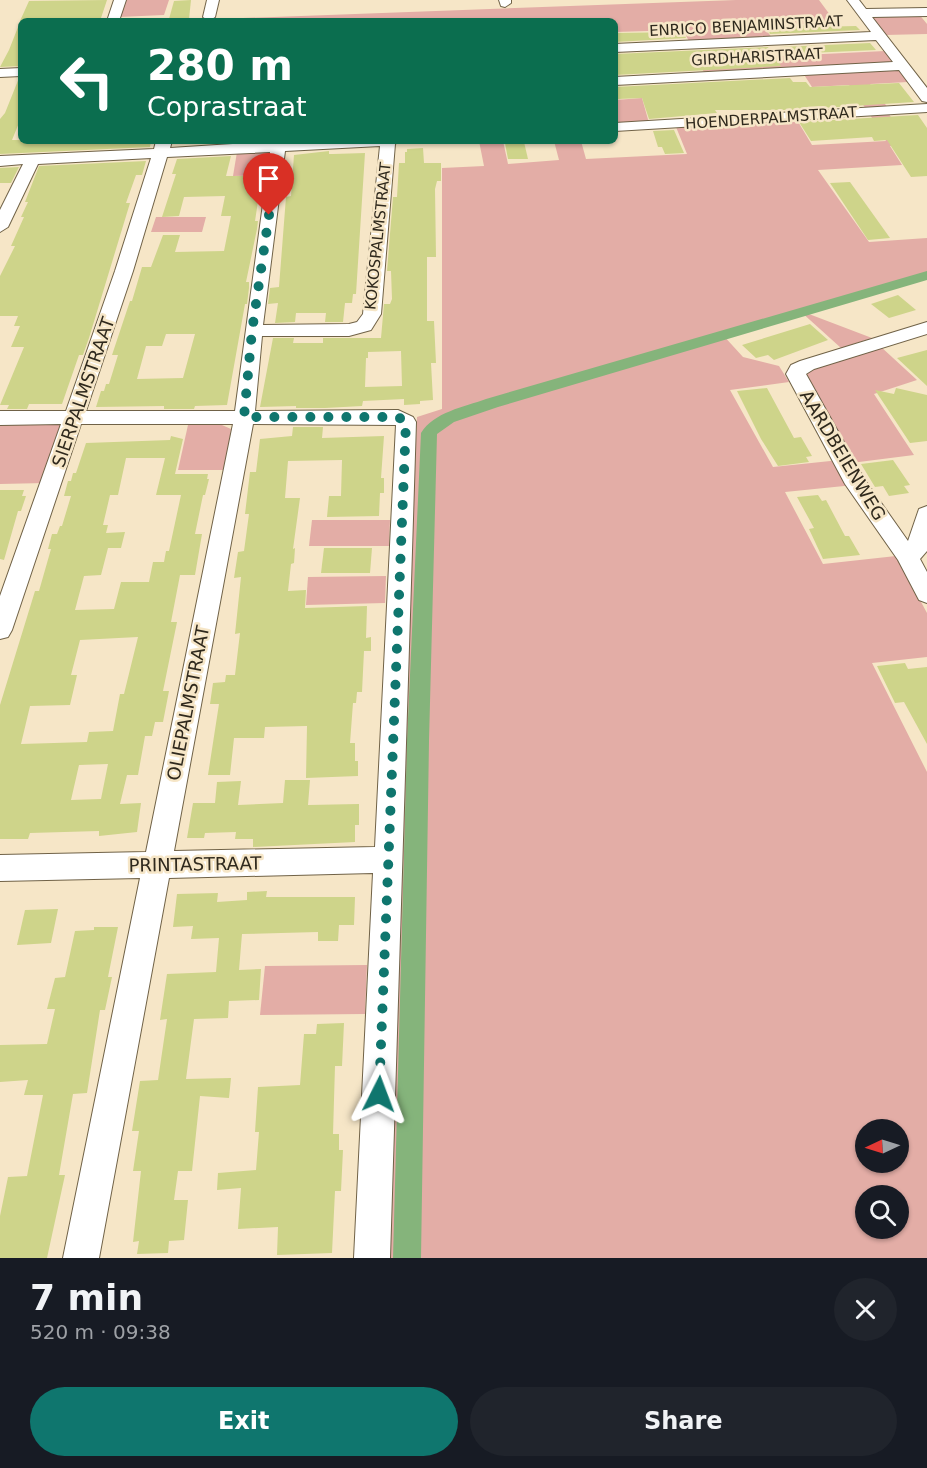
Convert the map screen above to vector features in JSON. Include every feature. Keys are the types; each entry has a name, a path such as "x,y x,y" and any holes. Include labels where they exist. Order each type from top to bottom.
{"street":[{"path":"114,18 120,0"},
{"path":"209,17 213,0"},
{"path":"853,0 927,98"},
{"path":"863,13 927,12"},
{"name":"ENRICO BENJAMINSTRAAT","path":"618,48 879,36"},
{"name":"GIRDHARISTRAAT","path":"618,81 901,66"},
{"path":"0,73 18,72"},
{"name":"HOENDERPALMSTRAAT","path":"618,127 927,108"},
{"path":"0,161 162,146 323,144"},
{"name":"KOKOSPALMSTRAAT","path":"252,331 349,330 364,326 372,314 389,144"},
{"name":"SIERPALMSTRAAT","path":"0,630 124,271 162,146"},
{"name":"OLIEPALMSTRAAT","path":"81,1258 244,417 252,331 279,146"},
{"path":"0,227 33,159"},
{"name":"AARDBEIENWEG","path":"927,328 807,365 798,369 796,374 856,484 907,556 927,594"},
{"path":"0,418 398,417 406,422 372,1258"},
{"path":"907,556 917,549 927,514"},
{"name":"PRINTASTRAAT","path":"0,868 389,860"}],"shaded area":[{"path":"124,0 169,0 164,15 119,17"},
{"path":"736,0 819,0 836,23 763,26 773,39 690,43 683,30 618,32 618,18 246,18"},
{"path":"918,13 927,24 927,34 885,35 874,19 874,17"},
{"path":"885,51 892,62 705,74 697,60"},
{"path":"891,69 900,71 908,82 870,84 888,108 866,109 849,85 812,87 803,73"},
{"path":"642,98 649,123 618,125 618,100"},
{"path":"869,113 888,113 911,145 890,146 902,165 818,170 869,242 927,238 927,274 801,311 872,338 841,348 800,311 722,334 743,357 779,366 789,382 730,390 773,467 840,460 854,485 785,492 823,564 896,556 927,613 927,657 872,663 927,772 927,1258 382,1258 417,417 442,409 442,168 484,166 480,144 504,144 508,164 559,160 555,144 582,144 586,159 687,154 676,127 797,120 812,145 886,141"},
{"path":"237,152 272,152 272,175 233,176"},
{"path":"156,217 206,217 202,232 151,232"},
{"path":"880,346 917,380 874,394 914,455 851,463 801,372"},
{"path":"0,422 61,426 45,483 0,484"},
{"path":"188,425 222,425 231,429 225,470 178,470"},
{"path":"312,520 390,520 389,546 309,546"},
{"path":"386,576 385,603 306,605 308,577"},
{"path":"367,965 365,1014 260,1015 265,966"}],"building":[{"path":"107,0 101,18 21,18 29,1"},
{"path":"191,0 189,18 169,18 174,1"},
{"path":"812,25 814,27 856,26 860,30 770,34 764,27"},
{"path":"18,27 18,66 0,67"},
{"path":"683,32 686,38 618,42 618,33"},
{"path":"870,43 876,50 787,54 780,47"},
{"path":"768,47 781,66 618,75 618,54"},
{"path":"790,78 793,82 806,82 810,87 899,83 914,102 792,110 715,110 717,113 649,119 642,98 618,99 618,87"},
{"path":"18,80 18,125 12,140 18,140 18,144 150,144 150,147 0,154 0,119 5,113"},
{"path":"918,115 927,128 927,176 911,177 887,140 874,141 872,137 811,141 799,122"},
{"path":"674,130 684,153 665,154 662,147 658,147 653,131"},
{"path":"505,144 524,144 528,159 508,159"},
{"path":"423,148 424,163 441,163 441,181 437,181 435,189 436,257 427,257 427,321 434,321 436,363 431,363 433,400 404,405 404,399 363,401 362,406 260,407 273,338 294,338 293,343 323,343 323,338 381,338 384,304 390,304 392,299 391,271 387,271 393,197 397,197 399,163 405,163 407,149","holes":["401,351 402,386 365,387 368,352"]},
{"path":"329,151 329,154 365,153 356,294 353,294 352,303 345,303 343,322 325,322 326,313 296,313 295,322 275,323 278,303 268,304 270,288 279,287 286,197 291,196 294,155"},
{"path":"231,156 226,176 260,176 255,221 258,221 257,229 246,282 249,282 247,304 245,304 227,405 195,406 194,409 164,409 164,406 96,407 101,391 104,391 106,384 109,384 118,355 112,355 142,267 151,267 163,235 180,235 175,252 224,251 231,216 221,216 225,196 184,197 179,216 162,217 176,174 172,174 177,159","holes":["166,334 195,334 183,378 137,379 146,346 162,346"]},
{"path":"146,161 142,175 136,175 126,203 130,203 89,338 83,355 79,355 62,404 29,404 27,409 7,409 9,405 0,405 24,347 11,347 20,326 14,326 18,316 0,316 0,276 15,246 11,246 24,217 21,217 28,202 25,202 39,166"},
{"path":"19,167 11,183 0,183 0,168"},
{"path":"850,182 890,238 868,240 830,183"},
{"path":"898,295 916,310 889,318 871,304"},
{"path":"810,324 828,340 774,360 768,355 756,358 742,345"},
{"path":"927,350 927,386 897,358"},
{"path":"767,388 794,438 801,437 812,456 806,457 809,462 778,466 761,439 737,391"},
{"path":"896,388 927,395 927,441 910,443 875,390 894,394"},
{"path":"293,427 323,427 322,438 384,436 381,478 384,478 384,493 380,493 379,516 327,517 329,496 341,496 342,460 288,461 285,498 300,498 293,549 295,548 294,563 291,564 288,591 306,590 305,608 367,606 366,638 371,637 371,651 364,651 362,692 357,692 356,703 353,703 350,743 355,743 358,776 306,778 307,726 265,727 264,738 234,738 230,775 208,775 219,704 210,704 213,683 225,682 226,675 235,675 240,633 235,634 241,577 234,578 238,552 244,551 249,514 245,514 250,472 256,472 260,439 292,436"},
{"path":"171,436 183,439 175,474 208,474 207,479 209,479 205,495 203,495 195,534 202,534 195,575 180,575 171,622 177,622 163,691 169,691 163,722 155,722 152,736 145,736 138,775 127,775 120,804 141,803 137,832 99,836 99,831 30,833 28,839 0,839 0,705 35,591 39,591 51,549 48,549 52,534 57,534 62,526 71,496 64,496 68,481 71,481 73,473 76,473 86,443 170,440","holes":["126,458 165,458 156,495 181,495 169,551 166,551 164,562 153,562 149,582 121,582 114,609 75,610 84,576 101,575 108,548 121,548 125,532 106,533 108,525 103,525 110,495 118,495","138,637 124,694 120,694 113,731 89,732 87,742 21,744 30,706 70,705 77,675 71,675 80,640","108,764 101,799 71,800 79,765"]},
{"path":"893,460 910,485 904,486 909,493 889,496 883,486 875,487 861,464"},
{"path":"0,490 24,490 22,496 26,496 21,511 18,511 4,560 0,559"},
{"path":"818,495 822,501 826,500 845,536 849,536 860,555 823,559 809,529 814,528 797,497"},
{"path":"324,548 372,548 370,573 321,573"},
{"path":"905,663 908,669 927,667 927,744 904,702 895,703 877,666"},
{"path":"285,780 310,780 308,805 359,804 359,825 355,825 355,842 253,847 253,839 235,839 236,832 205,833 204,838 187,838 193,803 215,803 217,782 241,781 238,805 283,803"},
{"path":"267,891 266,897 355,897 354,925 339,925 338,941 318,941 318,932 242,934 239,970 261,969 259,1000 229,1001 228,1018 194,1019 186,1079 231,1078 229,1098 200,1096 192,1171 178,1171 174,1200 188,1200 184,1240 169,1241 168,1253 137,1254 139,1241 133,1242 141,1171 133,1171 139,1131 132,1131 140,1081 158,1080 167,1019 160,1020 167,974 216,972 219,938 191,939 193,926 173,927 177,894 218,893 217,902 247,900 247,892"},
{"path":"58,909 51,943 17,945 25,910"},
{"path":"94,927 118,927 108,977 112,977 105,1010 100,1010 87,1093 73,1094 59,1175 65,1175 47,1258 0,1258 0,1216 8,1177 27,1176 43,1095 24,1095 28,1080 0,1082 0,1045 47,1044 55,1009 47,1009 55,978 65,977 75,931 94,930"},
{"path":"344,1023 342,1066 335,1066 333,1134 339,1134 339,1150 343,1150 341,1191 335,1191 332,1253 277,1255 278,1227 238,1229 241,1188 217,1190 218,1173 256,1170 259,1132 255,1132 258,1087 300,1085 304,1034 316,1034 317,1024"}],"waterway":[{"path":"407,1258 418,741 429,433 448,418 492,403 927,275"}],"route":[{"path":"269,215 252,331 244,417 398,417 403,418 406,422 379,1094"}]}
